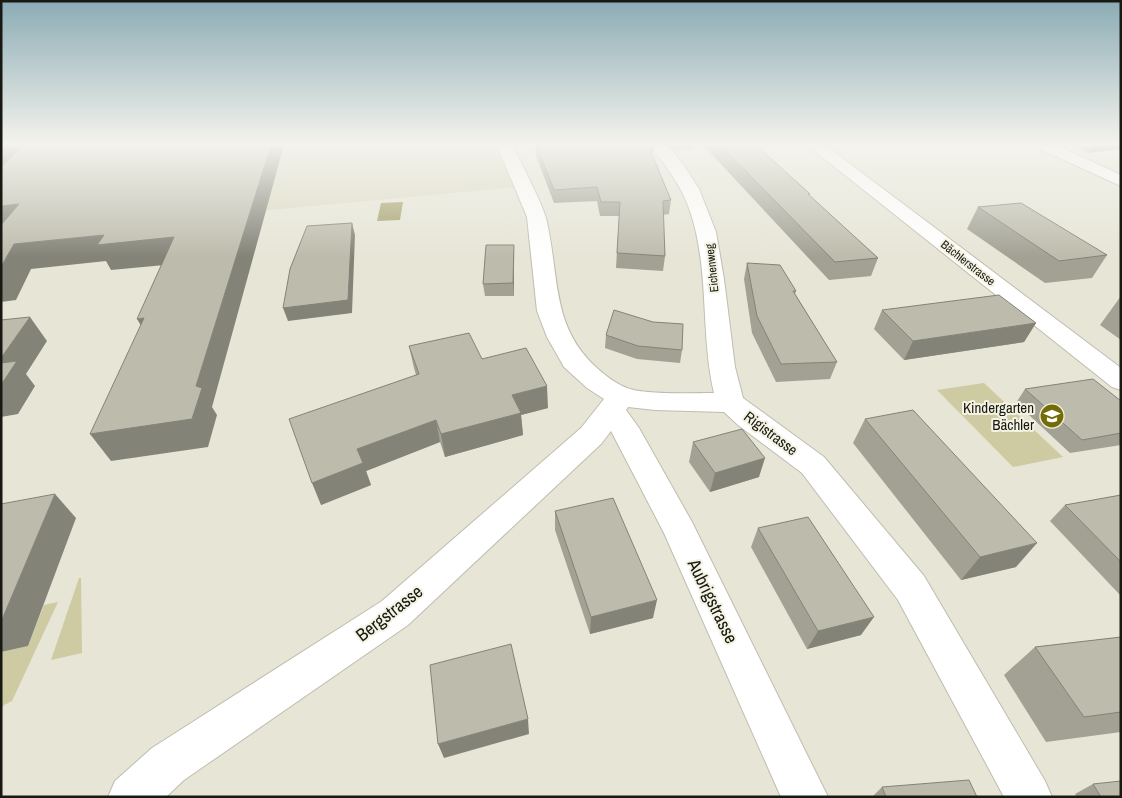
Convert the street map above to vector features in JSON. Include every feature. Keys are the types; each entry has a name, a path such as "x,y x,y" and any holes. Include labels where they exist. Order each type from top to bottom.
{"street":[{"name":"Rigistrasse","path":"521,182 536,217 549,311 559,337 573,361 616,404 656,401 731,403 748,418 813,465 911,588 1029,797"},
{"name":"Eichenweg","path":"688,182 702,214 710,242 723,377 731,403"},
{"name":"Bächlerstrasse","path":"862,182 1121,381"},
{"name":"Bergstrasse","path":"131,797 168,764 395,612 591,436 616,404"},
{"name":"Aubrigstrasse","path":"616,404 629,435 680,532 805,797"}],"shaded area":[{"path":"33,182 517,182 519,187 1,235"},
{"path":"403,202 400,220 377,221 381,203"},
{"path":"984,383 1063,457 1013,467 937,390"},
{"path":"79,578 81,578 82,653 51,660"},
{"path":"58,602 12,701 4,705 1,710 1,652 28,646 44,605"}],"building":[{"path":"1,182 259,182 196,386 202,388 192,419 90,434 144,318 137,319 174,237 97,245 104,235 14,244 1,267 1,225 19,204 1,206"},
{"path":"551,182 664,182 671,200 663,201 665,256 617,253 620,202 601,202 597,187 554,190"},
{"path":"757,182 797,182 878,258 835,262"},
{"path":"1021,203 1107,255 1059,261 978,207"},
{"path":"352,223 348,300 283,308 290,269 307,226"},
{"path":"486,245 514,245 513,283 483,284"},
{"path":"747,263 780,265 796,291 793,291 837,362 781,364 757,316"},
{"path":"999,295 1036,323 913,341 882,310"},
{"path":"614,310 653,322 683,324 682,350 638,346 606,335"},
{"path":"30,317 1,358 1,320"},
{"path":"469,333 482,359 526,348 547,386 512,395 521,413 441,434 436,420 357,449 363,463 312,483 289,419 419,374 409,346"},
{"path":"17,361 1,385 1,363"},
{"path":"1093,379 1121,401 1121,433 1082,440 1025,389"},
{"path":"913,410 1037,543 980,557 865,419"},
{"path":"742,429 765,458 715,473 693,442"},
{"path":"55,494 1,622 1,504"},
{"path":"1121,495 1121,562 1065,505"},
{"path":"613,498 657,600 591,617 555,511"},
{"path":"808,517 874,617 818,631 758,528"},
{"path":"1121,637 1121,712 1084,717 1035,647"},
{"path":"511,644 528,719 438,744 430,665"},
{"path":"969,780 977,797 886,797 882,787"},
{"path":"1121,781 1121,797 1101,797 1093,784"}],"place":[{"name":"Kindergarten Bächler","path":"1052,416"}]}
